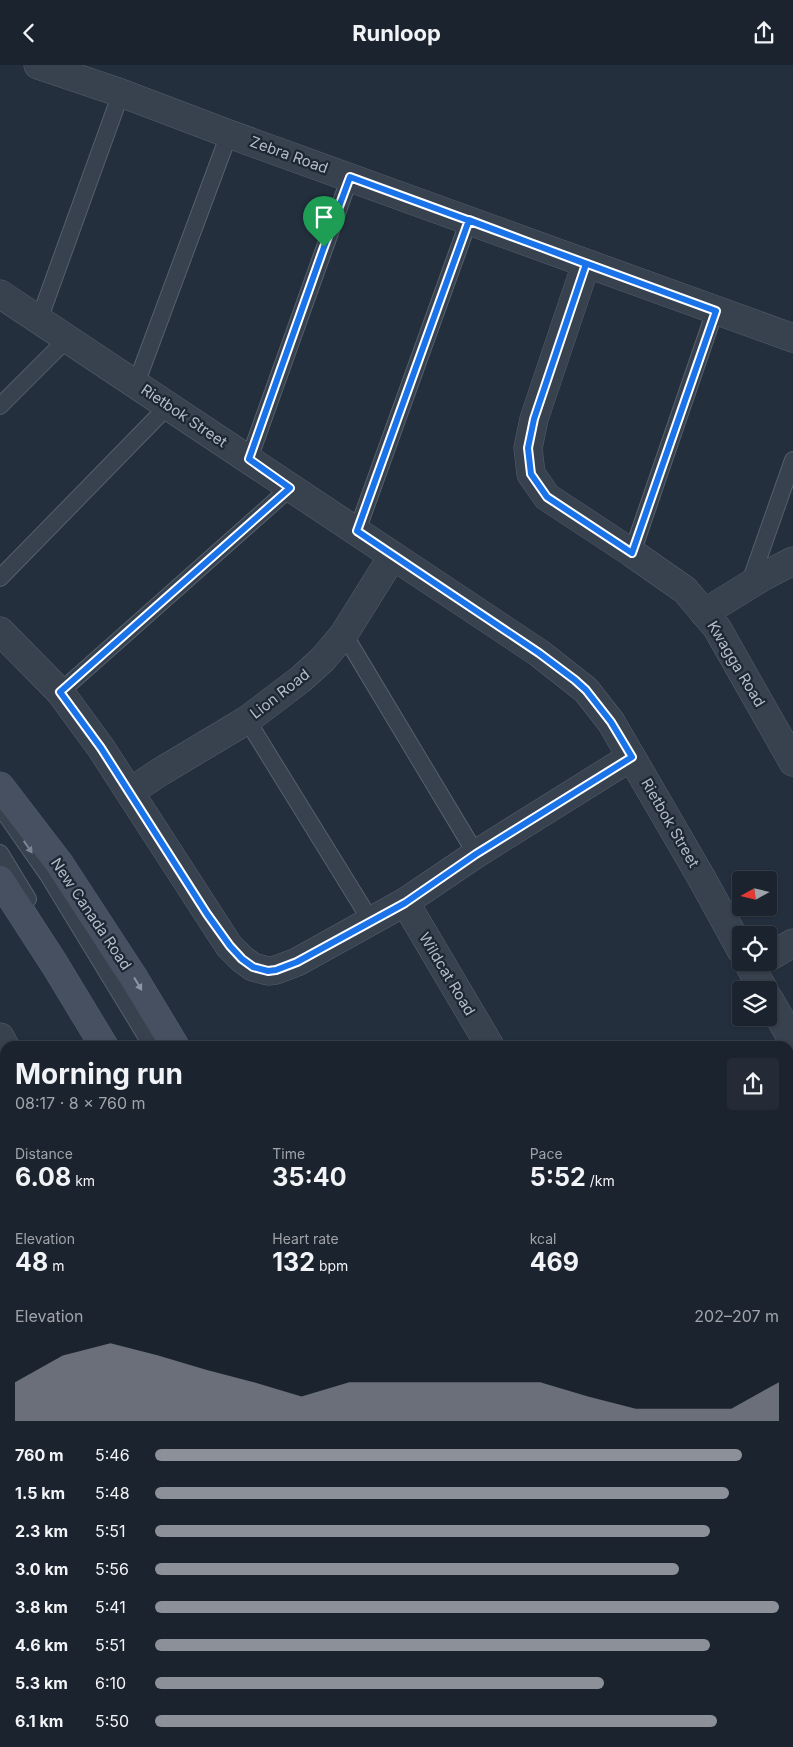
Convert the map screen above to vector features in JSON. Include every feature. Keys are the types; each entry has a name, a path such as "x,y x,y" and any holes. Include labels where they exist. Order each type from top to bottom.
{"main road":[{"name":"New Canada Road","path":"0,786 59,863 129,970 172,1041"},
{"path":"0,880 101,1041"}],"street":[{"name":"Zebra Road","path":"38,65 121,93 229,134 793,338"},
{"name":"Kwagga Road","path":"586,264 534,419 528,448 531,474 547,497 685,590 717,628 793,762"},
{"name":"Rietbok Street","path":"0,294 136,384 167,407 357,531 392,557 539,653 575,680 586,690 611,722 732,926"},
{"name":"Lion Road","path":"130,792 247,720 301,679 323,659 344,634 392,557"},
{"path":"704,613 793,561"},
{"path":"0,631 60,692 101,748 207,914 230,946 242,959 253,967 268,971 297,962 405,903 476,854 632,757"},
{"name":"Wildcat Road","path":"405,903 487,1041"},
{"path":"777,952 793,943"},
{"path":"777,1013 793,1041"}],"lane":[{"path":"39,319 121,93"},
{"path":"136,384 229,134"},
{"path":"249,459 350,177"},
{"path":"357,531 469,220"},
{"path":"632,553 716,311"},
{"path":"0,406 67,339"},
{"path":"0,578 167,407"},
{"path":"749,585 793,460"},
{"path":"60,692 290,488"},
{"path":"344,634 476,854"},
{"path":"247,720 371,921"},
{"name":"New Canada Road","path":"0,807 48,875 149,1041"},
{"path":"0,853 115,1041"}],"route":[{"path":"324,247 249,459 290,488 60,692 101,748 207,914 230,946 242,959 253,967 268,971 297,962 405,903 476,854 632,757 611,722 586,690 575,680 539,653 392,557 357,531 469,220 586,264 534,419 528,448 531,474 547,497 632,553 716,311 586,264 528,242 469,220 350,177 324,247"}]}
